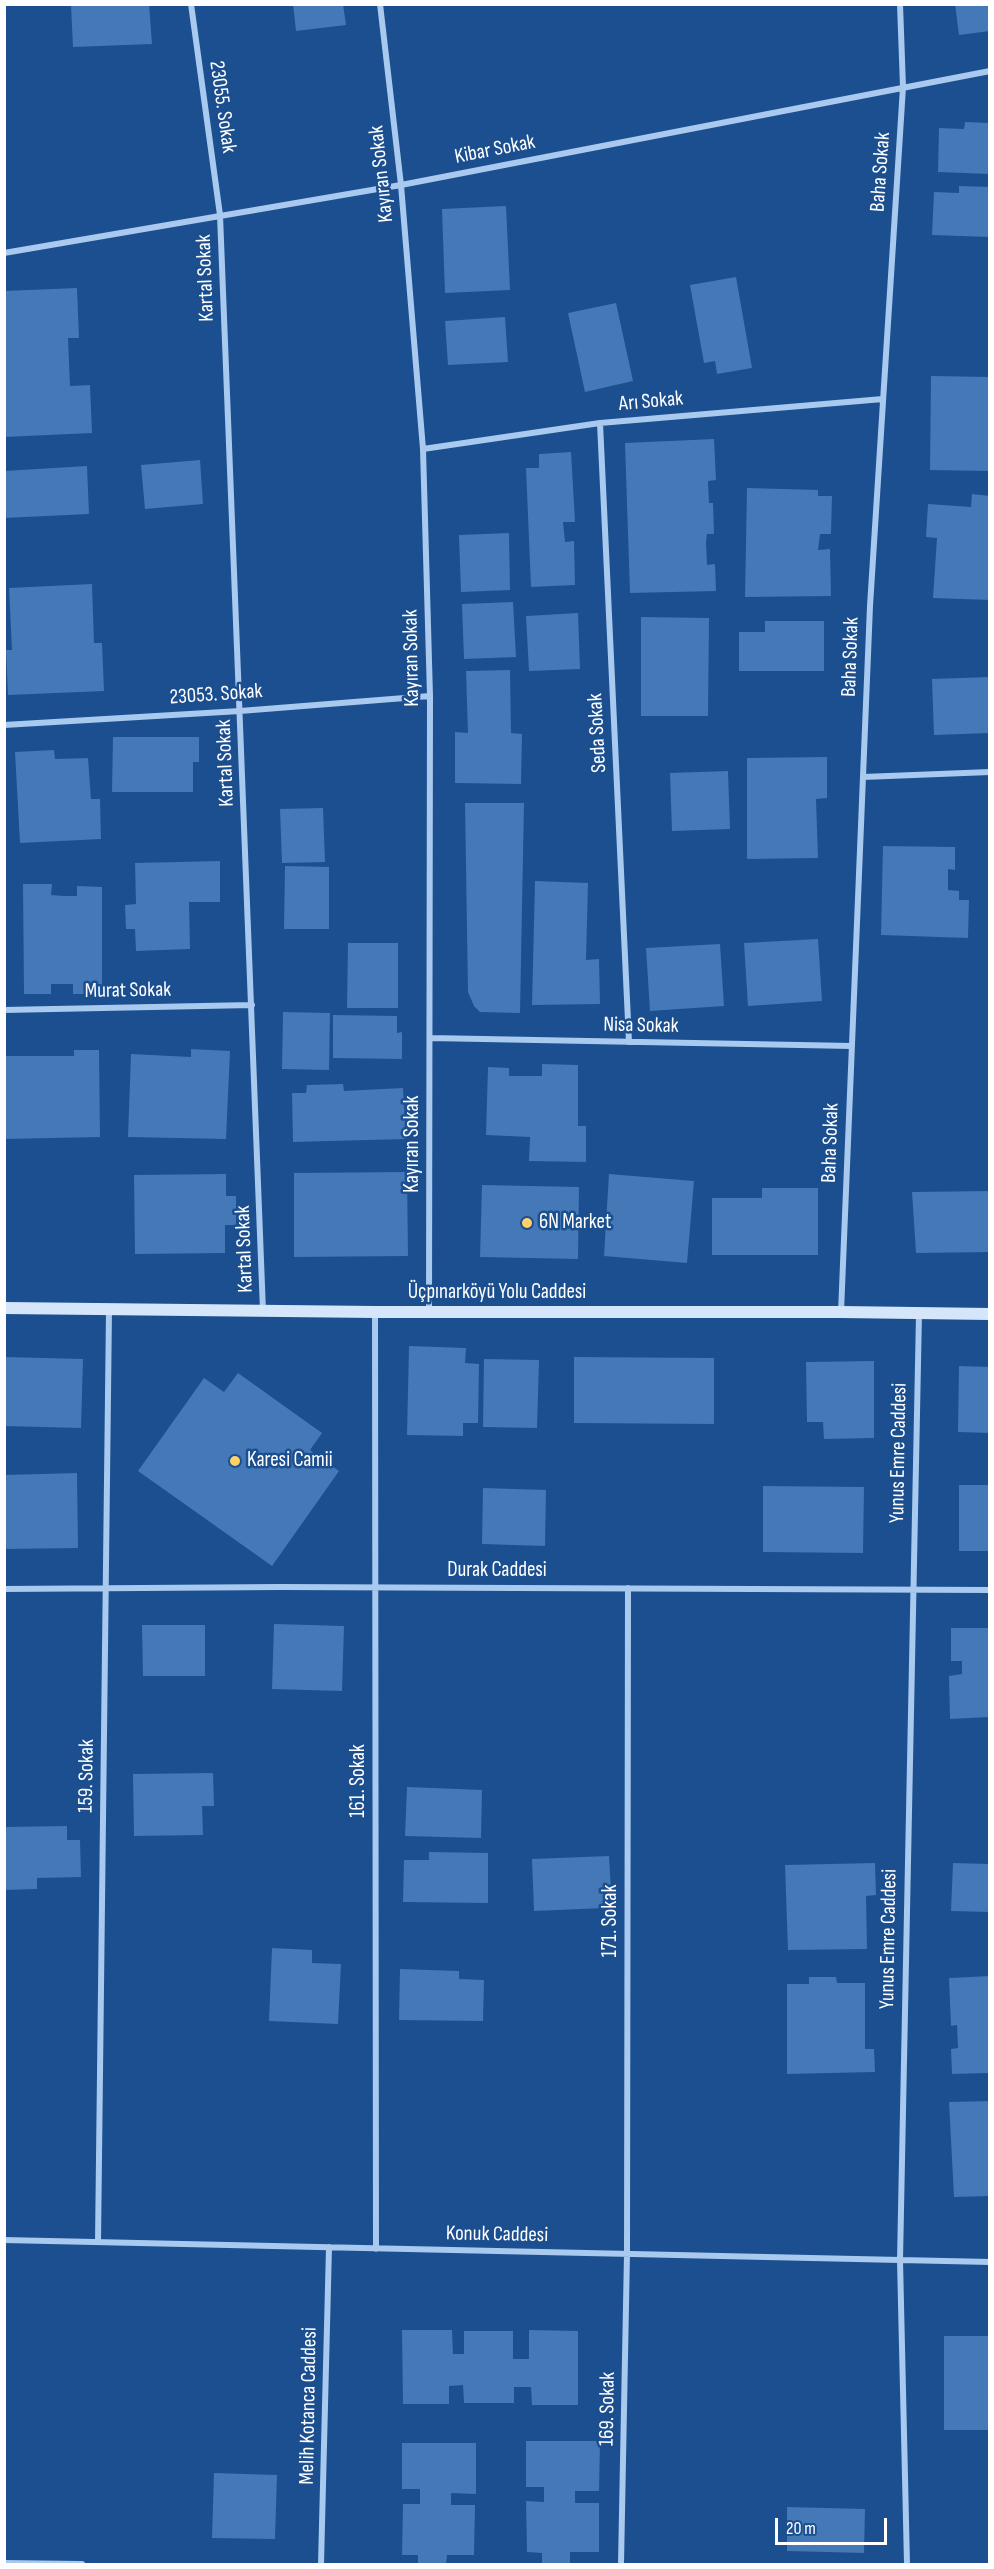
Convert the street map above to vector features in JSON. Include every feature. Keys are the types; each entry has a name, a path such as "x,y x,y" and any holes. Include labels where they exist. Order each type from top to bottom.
{"main road":[{"name":"Üçpınarköyü Yolu Caddesi","path":"4,1308 429,1313 841,1311 990,1314"}],"street":[{"name":"23055. Sokak","path":"191,4 220,214"},
{"name":"Kayıran Sokak","path":"380,4 401,185 423,449 430,696 429,1313"},
{"name":"Baha Sokak","path":"841,1311 870,606 903,87 900,4"},
{"name":"Kibar Sokak","path":"4,253 220,214 401,185 990,71"},
{"name":"Kartal Sokak","path":"220,214 263,1311"},
{"name":"Arı Sokak","path":"423,449 600,423 883,399"},
{"name":"Seda Sokak","path":"600,423 629,1042"},
{"name":"23053. Sokak","path":"4,725 240,711 430,696"},
{"path":"863,777 990,772"},
{"name":"Murat Sokak","path":"4,1010 252,1005"},
{"name":"Nisa Sokak","path":"430,1038 852,1046"},
{"name":"159. Sokak","path":"98,2242 109,1310"},
{"name":"161. Sokak","path":"375,1312 376,2249"},
{"name":"Yunus Emre Caddesi","path":"907,2565 900,2260 919,1314"},
{"name":"Durak Caddesi","path":"4,1589 376,1587 990,1590"},
{"name":"171. Sokak","path":"627,2254 628,1588"},
{"name":"Konuk Caddesi","path":"4,2240 990,2262"},
{"name":"Melih Kotanca Caddesi","path":"321,2565 329,2247"},
{"name":"169. Sokak","path":"621,2565 627,2254"},
{"path":"4,2563 82,2565"}],"building":[{"path":"149,4 152,44 73,47 71,5"},
{"path":"293,4 343,4 346,25 296,31"},
{"path":"955,4 990,4 990,31 959,35"},
{"path":"965,122 990,123 990,174 938,172 939,128 964,129"},
{"path":"959,186 990,187 990,237 932,235 934,192 959,193"},
{"path":"506,206 510,290 445,293 442,209"},
{"path":"736,277 752,368 717,374 715,361 704,363 690,285"},
{"path":"77,288 79,338 68,338 70,386 90,385 92,433 4,437 4,291"},
{"path":"616,303 633,381 585,392 568,313"},
{"path":"505,317 508,362 448,365 445,321"},
{"path":"931,376 990,377 990,471 930,470"},
{"path":"714,439 716,480 708,481 709,503 713,503 714,534 707,534 706,542 707,565 715,564 716,591 630,593 625,443"},
{"path":"571,452 575,522 563,522 565,542 574,541 575,585 531,587 526,468 539,468 539,454"},
{"path":"200,460 203,504 145,509 141,465"},
{"path":"87,466 89,514 4,518 4,471"},
{"path":"747,488 818,490 818,496 832,496 831,534 820,534 818,550 830,549 831,596 745,597"},
{"path":"972,494 990,496 990,600 933,598 937,538 926,537 928,504 971,507"},
{"path":"509,533 510,590 461,592 459,535"},
{"path":"92,584 94,643 102,643 104,691 8,695 6,650 12,650 9,588"},
{"path":"513,602 516,657 464,659 462,604"},
{"path":"578,613 580,669 529,671 526,616"},
{"path":"641,617 709,618 708,716 641,716"},
{"path":"765,621 824,621 824,671 739,671 739,632 765,632"},
{"path":"510,670 511,733 522,734 521,784 455,783 455,732 468,733 466,671"},
{"path":"990,677 990,733 934,735 932,679"},
{"path":"113,737 199,737 199,762 193,762 193,792 112,792"},
{"path":"54,750 55,759 88,758 91,799 100,799 101,839 20,843 15,752"},
{"path":"827,757 827,798 816,799 818,858 747,859 747,758"},
{"path":"728,771 730,829 672,831 670,773"},
{"path":"465,803 524,803 520,1013 480,1012 474,1006 468,992"},
{"path":"323,808 325,862 282,863 280,809"},
{"path":"883,846 955,847 955,870 948,869 948,890 959,891 959,900 969,900 968,938 881,935"},
{"path":"220,861 220,902 189,902 190,949 136,951 135,929 126,929 125,905 136,904 135,863"},
{"path":"285,866 329,867 329,929 284,929"},
{"path":"535,881 588,883 586,960 599,959 600,1004 532,1005"},
{"path":"23,884 52,884 51,895 64,896 77,896 77,886 102,887 102,994 73,994 73,984 51,984 51,994 24,994"},
{"path":"818,939 822,1001 748,1006 744,943"},
{"path":"348,943 398,943 398,1008 347,1008"},
{"path":"720,944 724,1006 650,1011 646,948"},
{"path":"283,1012 330,1013 329,1070 282,1069"},
{"path":"333,1015 397,1016 397,1033 402,1032 402,1059 333,1058"},
{"path":"191,1049 230,1051 226,1139 128,1137 131,1054 191,1057"},
{"path":"74,1050 99,1050 100,1137 4,1139 4,1056 74,1056"},
{"path":"542,1064 578,1065 578,1126 586,1126 586,1162 529,1161 530,1137 486,1135 488,1067 509,1068 509,1076 542,1076"},
{"path":"343,1084 344,1091 403,1088 406,1139 293,1142 292,1093 306,1093 307,1085"},
{"path":"407,1172 408,1256 294,1257 294,1173"},
{"path":"226,1174 226,1196 236,1196 236,1225 225,1225 225,1253 135,1254 134,1175"},
{"path":"609,1174 694,1181 687,1263 604,1256"},
{"path":"482,1185 579,1187 578,1259 480,1257"},
{"path":"762,1188 818,1188 818,1255 712,1255 712,1198 762,1198"},
{"path":"990,1191 990,1252 916,1253 912,1192"},
{"path":"409,1346 466,1348 465,1363 479,1364 478,1423 463,1423 463,1436 407,1435"},
{"path":"4,1357 83,1359 81,1428 4,1426"},
{"path":"574,1357 714,1358 714,1424 574,1423"},
{"path":"484,1359 539,1360 537,1428 483,1427"},
{"path":"874,1361 874,1438 824,1439 823,1422 807,1422 806,1362"},
{"path":"959,1366 990,1367 990,1433 958,1432"},
{"name":"Karesi Camii","path":"238,1373 322,1433 310,1450 339,1471 272,1566 138,1471 204,1378 224,1392"},
{"path":"77,1473 78,1548 4,1549 4,1475"},
{"path":"959,1485 990,1485 990,1551 959,1551"},
{"path":"763,1486 864,1487 863,1553 763,1552"},
{"path":"483,1488 546,1490 545,1546 482,1544"},
{"path":"274,1624 344,1626 342,1691 272,1689"},
{"path":"142,1625 205,1625 205,1676 143,1676"},
{"path":"951,1628 990,1628 990,1717 950,1719 949,1676 962,1674 962,1661 951,1661"},
{"path":"213,1773 214,1806 202,1806 203,1835 134,1836 133,1774"},
{"path":"407,1787 482,1790 481,1838 405,1836"},
{"path":"67,1826 67,1840 80,1840 81,1877 37,1878 37,1889 4,1890 4,1827"},
{"path":"429,1852 488,1853 488,1903 403,1902 404,1860 429,1860"},
{"path":"609,1856 611,1890 603,1890 604,1908 534,1911 532,1859"},
{"path":"875,1863 876,1895 866,1896 867,1949 788,1950 785,1865"},
{"path":"953,1863 990,1864 990,1912 951,1911"},
{"path":"272,1948 312,1950 312,1963 341,1964 338,2024 269,2021"},
{"path":"400,1969 459,1971 459,1979 484,1980 483,2021 399,2020"},
{"path":"990,1976 990,2073 952,2074 951,2049 958,2048 957,2025 951,2026 949,1978"},
{"path":"809,1977 836,1977 837,1983 865,1983 865,2049 874,2049 875,2072 787,2074 787,1984 809,1984"},
{"path":"990,2101 990,2196 954,2197 949,2102"},
{"path":"402,2330 452,2330 453,2354 464,2354 464,2331 513,2331 513,2359 529,2359 529,2330 578,2331 578,2405 532,2405 531,2387 514,2387 514,2403 464,2403 463,2385 449,2386 449,2404 403,2404"},
{"path":"944,2336 990,2336 990,2430 944,2430"},
{"path":"526,2441 600,2441 599,2491 575,2491 575,2503 599,2503 599,2552 570,2552 570,2564 542,2564 542,2553 527,2552 526,2501 544,2502 544,2487 526,2487"},
{"path":"402,2443 476,2443 476,2494 451,2493 451,2505 475,2505 474,2555 447,2555 446,2564 418,2564 418,2555 402,2555 403,2504 420,2504 420,2489 402,2489"},
{"path":"214,2473 277,2475 275,2539 212,2538"},
{"path":"787,2507 865,2509 864,2553 787,2551"}],"place":[{"name":"6N Market","path":"527,1223"},
{"name":"Karesi Camii","path":"235,1461"}]}
